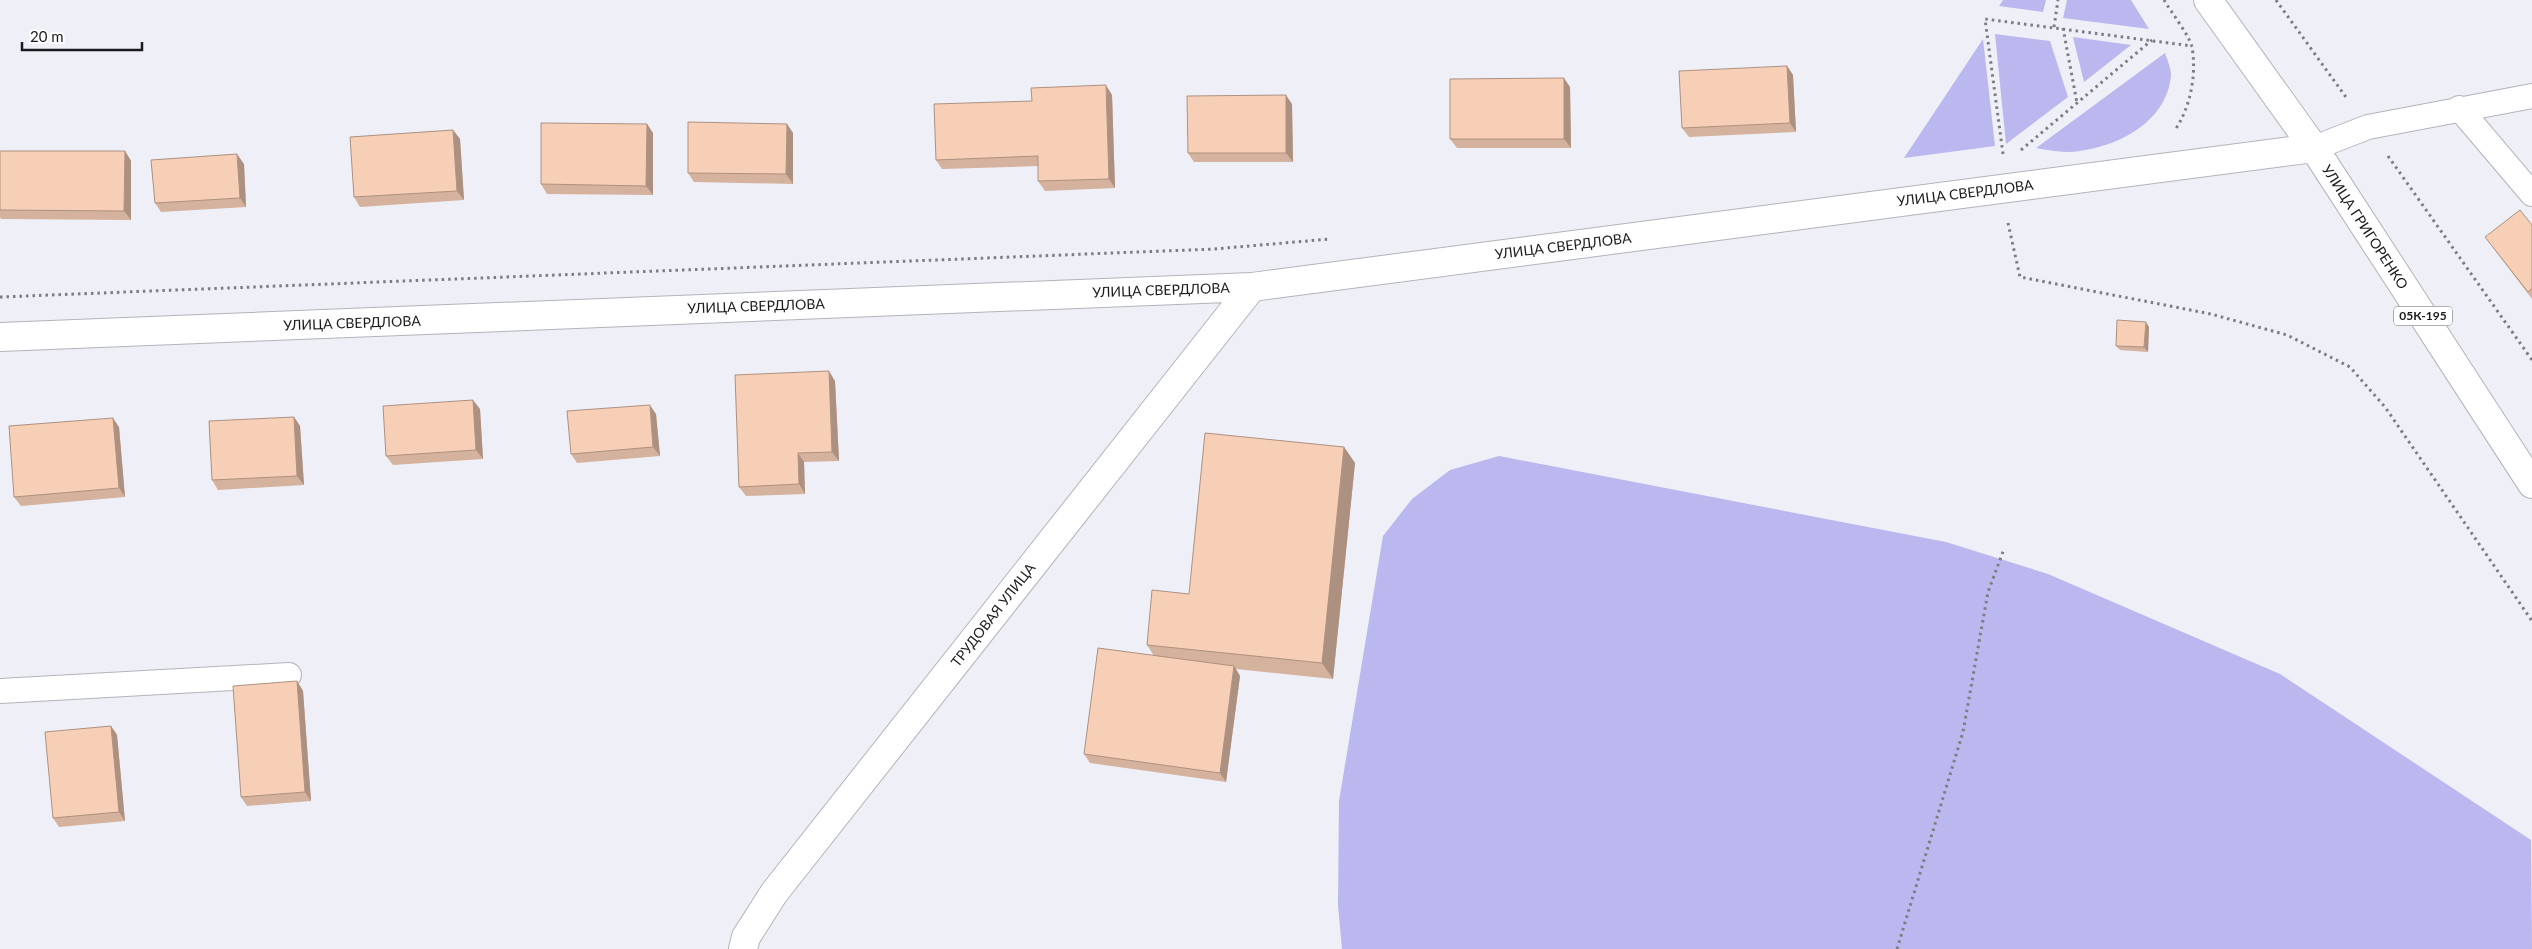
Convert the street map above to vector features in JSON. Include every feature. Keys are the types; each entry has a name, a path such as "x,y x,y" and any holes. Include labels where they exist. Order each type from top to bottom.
{"street":[{"name":"УЛИЦА ГРИГОРЕНКО","path":"2208,0 2314,148 2532,484"},
{"name":"УЛИЦА СВЕРДЛОВА","path":"0,337 1252,286 2003,176 2314,148"},
{"name":"ТРУДОВАЯ УЛИЦА","path":"743,949 746,938 774,893 1252,286"}],"lane":[{"path":"2314,148 2368,127 2459,108 2532,96"},
{"path":"2459,108 2532,194"},
{"path":"0,690 289,675"}],"path":[{"path":"2054,27 2058,0"},
{"path":"2164,0 2192,46 2192,77 2189,100 2185,116 2173,133"},
{"path":"2276,0 2532,360"},
{"path":"2192,46 1985,19 2003,176 2020,277 2221,317 2287,335 2350,367 2385,407 2532,621"},
{"path":"2062,28 2077,104"},
{"path":"2003,176 2077,104 2152,40"},
{"path":"0,297 1214,249 1333,239"},
{"path":"1897,949 1963,732 1988,592 2004,549"}],"shaded area":[{"path":"2003,0 2046,0 2043,12 1999,6"},
{"path":"2067,0 2131,0 2149,29 2063,18"},
{"path":"1995,34 2050,41 2068,97 2006,144"},
{"path":"2073,37 2131,45 2084,82"},
{"path":"1983,39 1995,146 1904,158"},
{"path":"2165,53 2171,75 2167,92 2160,107 2136,131 2104,146 2087,150 2066,152 2036,148"},
{"path":"1499,456 1946,542 2048,574 2280,674 2531,840 2532,949 1342,949 1338,905 1339,801 1383,536 1412,499 1450,470"}],"building":[{"path":"1787,66 1790,123 1682,128 1679,71"},
{"path":"1564,78 1564,139 1450,139 1450,79"},
{"path":"1106,85 1109,179 1038,181 1038,156 936,160 934,104 1032,101 1031,88"},
{"path":"1286,95 1286,153 1188,153 1187,96"},
{"path":"688,122 787,124 786,174 688,173"},
{"path":"541,123 647,124 646,186 541,184"},
{"path":"453,130 457,191 354,197 350,137"},
{"path":"0,151 125,151 124,211 0,210"},
{"path":"237,154 240,198 155,203 151,160"},
{"path":"2520,210 2532,225 2532,288 2528,292 2485,237"},
{"path":"2117,320 2146,322 2144,347 2116,346"},
{"path":"829,371 832,452 798,453 799,484 739,487 735,375"},
{"path":"473,400 476,450 386,456 383,406"},
{"path":"650,405 653,447 571,454 567,411"},
{"path":"294,417 297,476 212,480 209,421"},
{"path":"113,418 119,488 14,497 9,426"},
{"path":"1205,433 1344,447 1322,663 1147,645 1152,590 1189,594"},
{"path":"1098,648 1234,666 1220,773 1084,754"},
{"path":"297,681 305,792 241,797 233,686"},
{"path":"111,726 119,812 53,818 45,732"}]}
